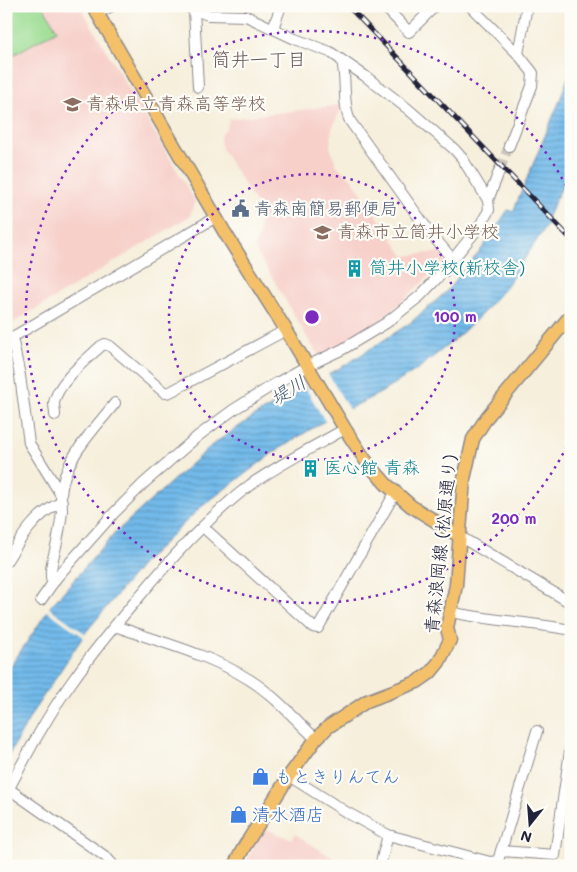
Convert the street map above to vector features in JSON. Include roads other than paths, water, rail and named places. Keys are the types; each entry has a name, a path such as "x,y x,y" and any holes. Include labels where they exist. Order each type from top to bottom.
{"main road":[{"path":"95,10 216,217 343,427 366,460 395,493 411,506 459,536"},
{"name":"青森浪岡線 (松原通り)","path":"234,866 289,776 328,726 367,701 417,682 430,672 442,656 450,640 448,628 456,584 465,469 472,438 571,315"}],"street":[{"path":"95,10 112,6"},
{"path":"273,28 281,6"},
{"path":"384,6 409,32 435,6"},
{"path":"470,6 518,54 533,73 532,86 509,146"},
{"path":"518,54 527,6"},
{"path":"198,87 190,8 208,15 246,16 295,39 320,47 365,76 454,149 488,200"},
{"path":"342,61 346,82 345,108 350,120 428,230 453,260"},
{"path":"41,600 89,540 114,513 172,457 198,436 233,410 386,323 420,296 453,260 486,217 488,200 500,169"},
{"path":"61,499 29,444 20,376 9,339 216,217"},
{"path":"55,415 54,403 57,393 105,344 110,346 166,393 286,330"},
{"path":"53,584 51,580 60,525 61,499 67,473 73,458 115,403"},
{"path":"114,866 106,857 8,792 34,742 70,684 172,557 229,502 251,485 343,427"},
{"path":"203,527 313,627 318,628 395,493"},
{"path":"6,562 25,531 61,499"},
{"path":"459,536 571,603"},
{"path":"451,612 543,624 571,630"},
{"path":"115,626 202,657 241,674 277,702 316,739"},
{"path":"289,776 346,812 388,835 490,862 498,861 537,731"},
{"path":"501,851 555,855 571,744"},
{"path":"380,866 388,835"}],"water":[{"path":"571,69 571,168 546,220 548,223 508,284 481,315 453,341 419,368 382,392 321,423 274,452 201,507 143,563 86,632 34,710 6,760 6,673 51,606 116,532 212,445 256,415 347,364 410,323 445,293 481,250 508,210 513,212"}],"tunnel":[{"path":"500,169 509,146"}],"railway":[{"path":"348,6 571,239"}],"place":[{"name":"青森県立青森高等学校","path":"72,104"},
{"name":"青森南簡易郵便局","path":"240,209"},
{"name":"青森市立筒井小学校","path":"323,232"},
{"name":"筒井小学校(新校舎)","path":"355,268"},
{"name":"医心館 青森","path":"310,468"},
{"name":"もときりんてん","path":"261,777"},
{"name":"清水酒店","path":"238,815"}],"district":[{"name":"筒井一丁目","path":"259,59"}],"water label":[{"name":"堤川","path":"288,390"}]}
